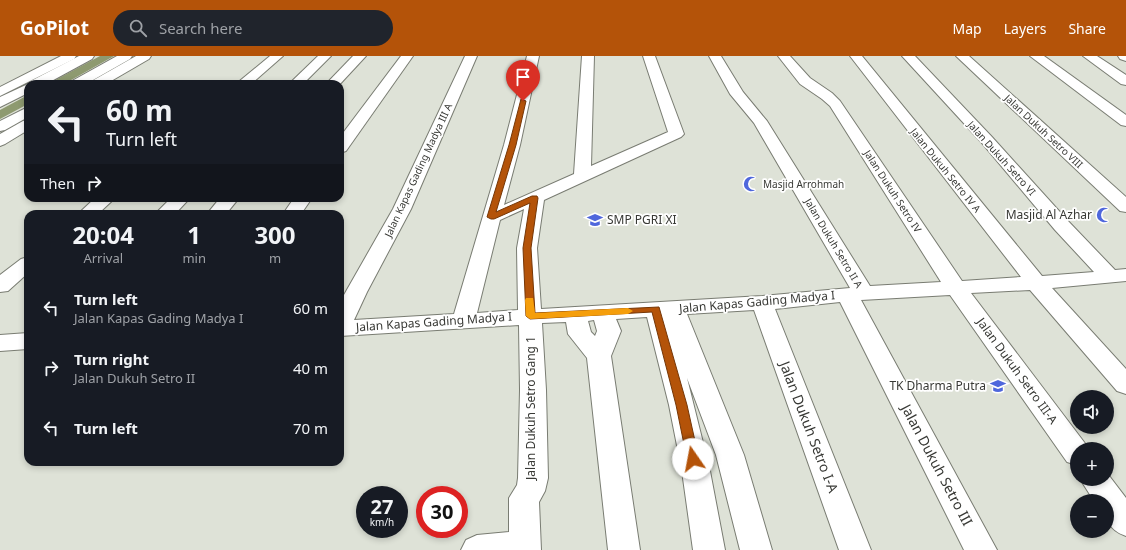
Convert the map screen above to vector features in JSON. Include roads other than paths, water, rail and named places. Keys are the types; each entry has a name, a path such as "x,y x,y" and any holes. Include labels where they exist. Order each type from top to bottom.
{"main road":[{"path":"0,92 70,56"},
{"path":"43,80 88,56"},
{"path":"84,80 126,56"},
{"path":"104,80 145,56"},
{"path":"248,80 277,56"},
{"path":"300,80 325,56"},
{"path":"337,80 360,56"},
{"path":"344,143 407,56"},
{"name":"Jalan Kapas Gading Madya III A","path":"344,318 356,292 402,209 471,56"},
{"path":"464,320 491,217 512,145 533,56"},
{"path":"582,177 588,56"},
{"path":"491,217 676,134 649,56"},
{"name":"Jalan Dukuh Setro II A","path":"715,56 737,94 760,121 856,294"},
{"name":"Jalan Dukuh Setro IV","path":"784,56 807,83 827,96 836,104 956,288"},
{"name":"Jalan Dukuh Setro IV A","path":"856,56 1036,283 1126,385"},
{"name":"Jalan Dukuh Setro VI","path":"908,56 987,140 1062,226 1122,276"},
{"name":"Jalan Dukuh Setro VIII","path":"962,56 1126,208"},
{"path":"1036,56 1126,122"},
{"path":"1089,56 1126,81"},
{"path":"0,103 24,90"},
{"path":"0,127 24,114"},
{"path":"0,141 24,126"},
{"name":"Jalan Dukuh Setro Gang 1","path":"525,548 524,498 530,492 533,478 530,316 527,248 535,198"},
{"path":"92,210 101,202"},
{"path":"168,210 177,202"},
{"path":"220,210 226,202"},
{"path":"0,286 24,266"},
{"name":"Jalan Kapas Gading Madya I","path":"344,327 762,303 856,294 1122,276"},
{"name":"Jalan Dukuh Setro III-A","path":"956,288 1070,444"},
{"name":"Jalan Dukuh Setro III","path":"856,294 981,550"},
{"name":"Jalan Dukuh Setro I-A","path":"762,303 855,550"},
{"path":"665,309 682,405 696,471 709,550"},
{"path":"665,309 686,343 730,455 756,550"},
{"path":"598,356 609,332 603,312"},
{"path":"575,314 580,334 598,356 624,550"},
{"path":"0,343 24,342"},
{"path":"1100,486 1126,522"},
{"path":"477,550 525,548"}],"place":[{"name":"Masjid Arrohmah","path":"751,184"},
{"name":"Masjid Al Azhar","path":"1104,215"},
{"name":"SMP PGRI XI","path":"595,220"},
{"name":"TK Dharma Putra","path":"998,386"}]}
